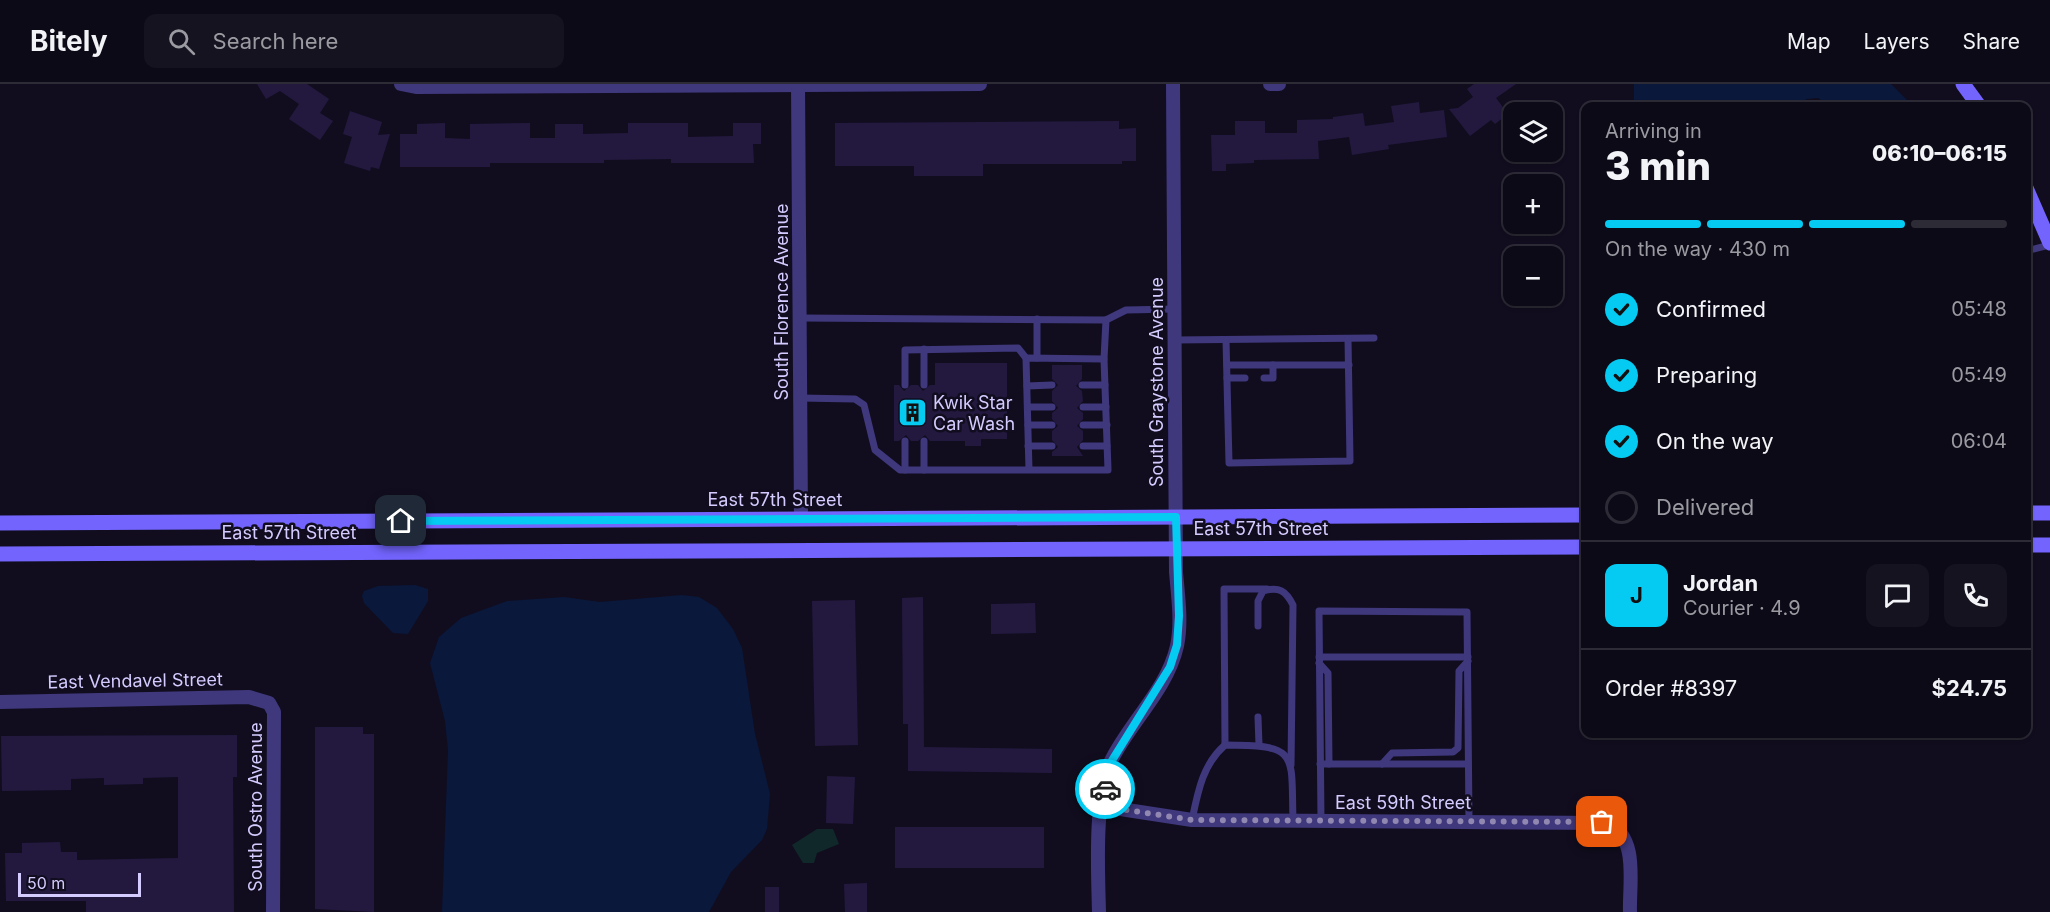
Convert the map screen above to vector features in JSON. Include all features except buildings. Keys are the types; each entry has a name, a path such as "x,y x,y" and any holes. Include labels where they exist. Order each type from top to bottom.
{"main road":[{"path":"1963,84 1976,102"},
{"path":"2031,200 2050,244"},
{"path":"2031,513 2050,513"},
{"name":"East 57th Street","path":"0,523 1581,515"},
{"path":"2031,545 2050,545"},
{"name":"East 57th Street","path":"0,554 1581,547"}],"street":[{"path":"401,84 416,87 980,84"},
{"name":"South Graystone Avenue","path":"1099,912 1101,806 1111,762 1170,667 1177,645 1179,616 1176,549 1173,84"},
{"path":"1270,84 1279,84"},
{"name":"South Florence Avenue","path":"798,85 801,519"},
{"name":"East Vendavel Street","path":"0,702 249,697 269,703"},
{"name":"South Ostro Avenue","path":"269,703 274,712 273,912"},
{"name":"East 59th Street","path":"1101,806 1192,820 1602,822 1619,828 1628,847 1630,912"}],"lane":[{"path":"2031,250 2050,244"},
{"path":"800,318 1107,320 1126,310 1175,309"},
{"path":"1036,320 1037,358"},
{"path":"800,398 855,399 864,405 875,450 900,470 1108,470 1104,359 1107,320"},
{"path":"1175,340 1374,338"},
{"path":"1227,340 1229,463 1350,461 1348,339"},
{"path":"905,386 904,350 1018,348 1026,358 1029,470"},
{"path":"924,349 924,386"},
{"path":"1026,358 1104,359"},
{"path":"1227,365 1349,365"},
{"path":"1264,378 1273,378 1273,365"},
{"path":"1227,378 1245,378"},
{"path":"1027,386 1052,386"},
{"path":"1082,386 1105,386"},
{"path":"1028,407 1052,407"},
{"path":"1083,407 1106,407"},
{"path":"1028,425 1052,425"},
{"path":"1083,425 1107,425"},
{"path":"905,441 905,470"},
{"path":"924,441 924,470"},
{"path":"1028,446 1052,446"},
{"path":"1083,446 1107,446"},
{"path":"1258,626 1260,596 1270,589"},
{"path":"1225,744 1224,590 1282,590 1293,604 1291,765 1293,821"},
{"path":"1321,821 1319,611 1467,612 1469,821"},
{"path":"1319,660 1468,659"},
{"path":"1382,764 1392,753 1453,752 1458,747 1459,671 1468,659"},
{"path":"1319,660 1328,673 1329,764"},
{"path":"1258,717 1259,744"},
{"path":"1192,820 1199,788 1212,756 1225,744 1259,744 1280,749 1291,765"},
{"path":"1320,764 1468,764"}],"green space":[{"path":"817,829 833,829 839,844 817,853 814,863 803,863 792,845"}],"water":[{"path":"1634,84 1891,84 1909,102 1824,102 1818,98 1802,102 1634,102"},
{"path":"415,585 428,589 428,601 408,634 393,633 364,603 362,596 364,591 378,586"},
{"path":"682,595 699,597 717,608 733,629 742,648 755,734 770,794 767,829 762,840 731,872 709,912 442,912 448,750 445,721 430,663 439,637 461,618 507,601 564,597 600,602"}],"way so far":[{"path":"1105,789 1101,806 1192,820 1602,822"}],"place":[{"name":"Kwik Star Car Wash","path":"912,413"}],"route":[{"path":"401,521 1176,517 1179,616 1177,645 1170,667 1111,762 1105,789"}]}
